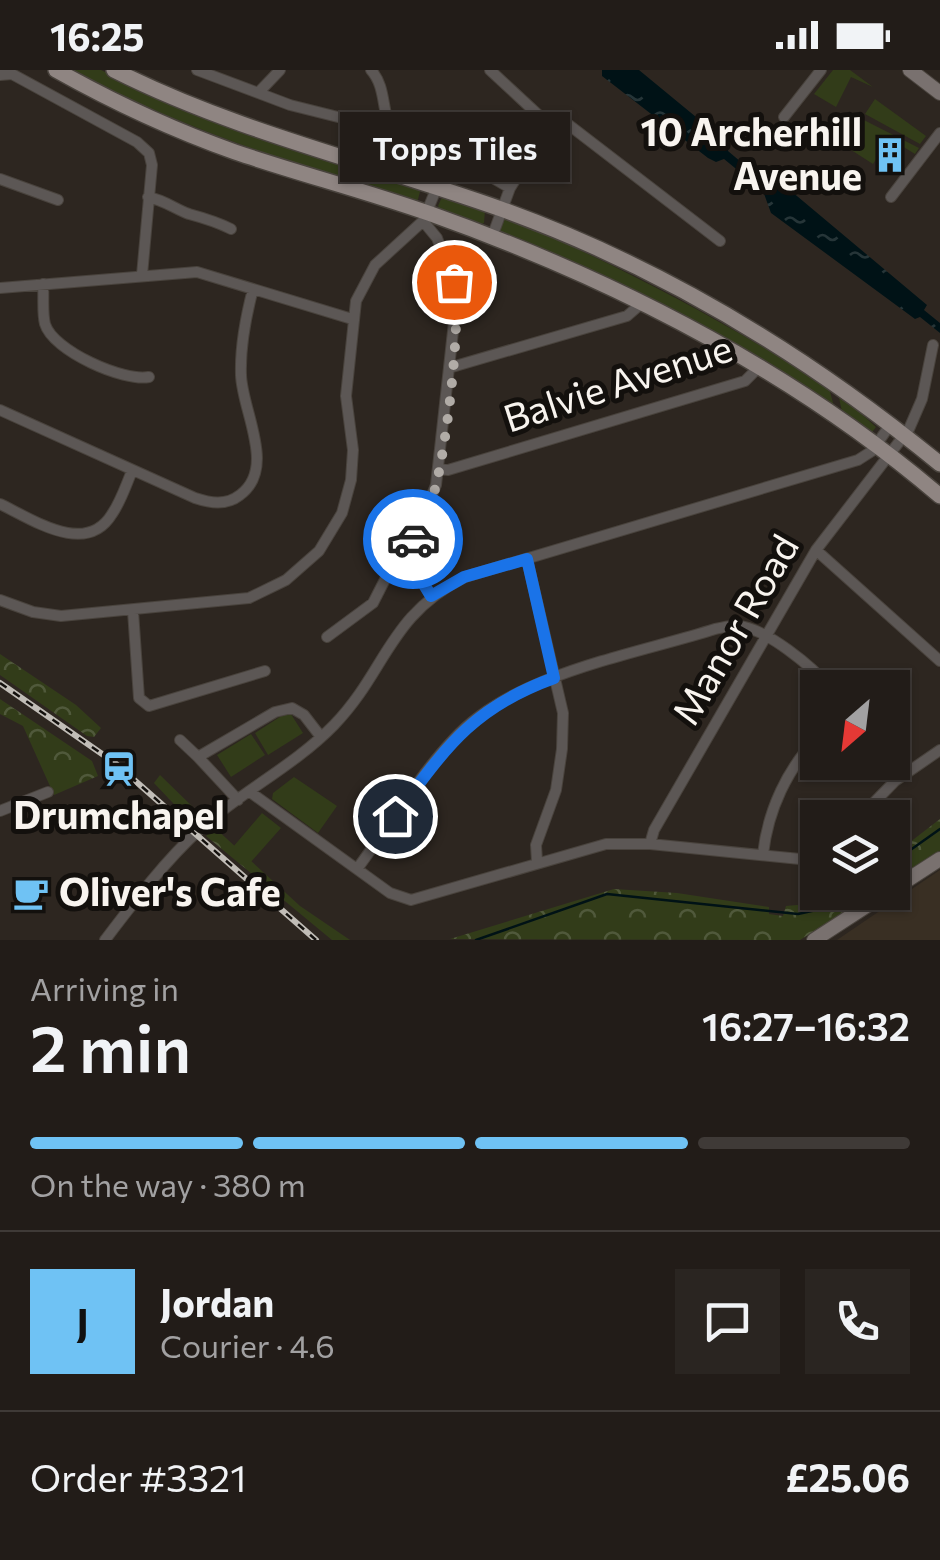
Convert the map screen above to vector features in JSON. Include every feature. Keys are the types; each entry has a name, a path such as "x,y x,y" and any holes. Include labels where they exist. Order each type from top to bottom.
{"main road":[{"path":"56,70 125,107 206,141 536,253 642,303 816,404 940,496"},
{"path":"114,70 229,120 501,209 645,271 738,320 835,382 940,464"}],"street":[{"path":"198,70 290,105 338,117"},
{"path":"259,92 280,70"},
{"path":"371,70 381,84 388,121 400,141 433,157 480,171 510,188"},
{"path":"490,70 547,123"},
{"path":"784,117 821,70"},
{"path":"910,70 940,94"},
{"path":"0,75 12,74 143,146 152,159 142,275"},
{"path":"547,123 557,120 569,124 720,241"},
{"path":"492,237 510,188 542,138 547,123"},
{"path":"891,197 940,134"},
{"path":"0,179 58,200"},
{"path":"0,600 46,615 132,611 249,598 306,565 331,534 346,499 354,462 346,396 352,318 362,287 375,265 425,217 437,187"},
{"path":"148,197 231,229"},
{"path":"425,217 437,238 456,294 452,367 439,469 432,497 408,552 431,596"},
{"path":"0,288 197,272 352,318"},
{"path":"44,284 45,325 60,346 130,378 149,377"},
{"path":"0,410 195,498 217,503 239,496 252,482 257,462 241,373 253,289"},
{"path":"452,367 627,316 642,303"},
{"path":"105,940 198,830 321,737 354,701 404,622 431,596 464,577 882,450 904,436 922,399 934,345"},
{"name":"Balvie Avenue","path":"439,469 486,459 745,382 758,368"},
{"path":"882,450 890,425"},
{"name":"Manor Road","path":"650,844 654,830 816,550 882,450"},
{"path":"0,504 61,532 86,534 113,514 132,471"},
{"path":"816,550 940,661"},
{"path":"327,637 373,603 397,556 408,552"},
{"path":"527,559 563,713 556,790 536,845 537,861"},
{"path":"132,611 139,698 149,706 265,672"},
{"path":"357,869 454,738 507,698 554,678 714,629 738,626 766,638 812,670"},
{"path":"198,757 284,708 298,710 321,737"},
{"path":"180,740 238,800"},
{"path":"877,800 896,781 940,750"},
{"path":"762,854 768,822 785,782 800,762"},
{"path":"0,810 48,792"},
{"path":"250,792 390,893 412,900 592,845 650,844 800,859"},
{"path":"910,878 940,859"},
{"path":"814,940 861,910"}],"shaded area":[{"path":"940,870 940,940 837,940 881,910 910,910 910,890"}],"green space":[{"path":"70,70 101,70 134,86 421,188 417,203 198,128"},
{"path":"833,70 850,70 873,87 851,77 836,107 814,94"},
{"path":"875,99 926,136 920,144 865,114"},
{"path":"856,116 919,148 915,154 889,138 873,164 834,139 847,120"},
{"path":"447,197 485,211 484,223 479,225 441,211 441,199"},
{"path":"509,218 632,276 751,340 829,388 835,410 683,317 622,285 499,232 503,220"},
{"path":"838,393 876,427 870,435 843,417"},
{"path":"0,654 76,705 101,728 94,737 87,736 0,675"},
{"path":"0,699 92,761 98,776 54,795 23,726 0,714"},
{"path":"289,711 303,733 268,755 255,733"},
{"path":"251,734 265,755 231,777 217,755"},
{"path":"160,775 200,814 192,823 154,783"},
{"path":"294,777 337,806 318,833 272,799 273,793"},
{"path":"262,813 281,828 250,863 233,847"},
{"path":"940,819 940,852 910,871 910,842"},
{"path":"215,828 300,906 350,940 332,940 206,836"},
{"path":"614,889 677,893 769,907 769,914 783,916 786,906 800,904 800,910 848,910 800,940 450,939"}],"water":[{"path":"602,70 639,70 730,145 728,151 767,184 791,191 927,305 924,310 940,323 940,333 920,317 915,319 771,213 763,191 724,159 716,162 708,158 602,76"}],"waterway":[{"path":"910,850 940,829"},
{"path":"476,940 607,894 798,914 816,910"}],"railway":[{"path":"0,683 115,763 316,940"}],"way so far":[{"path":"413,539 436,485 452,367 454,282"}],"place":[{"name":"10 Archerhill Avenue","path":"890,155"},
{"name":"Topps Tiles","path":"454,282"},
{"name":"Drumchapel","path":"119,769"},
{"name":"Oliver's Cafe","path":"31,893"}],"route":[{"path":"395,816 469,724 507,698 554,678 527,559 464,577 431,596 409,560 413,539"}]}
